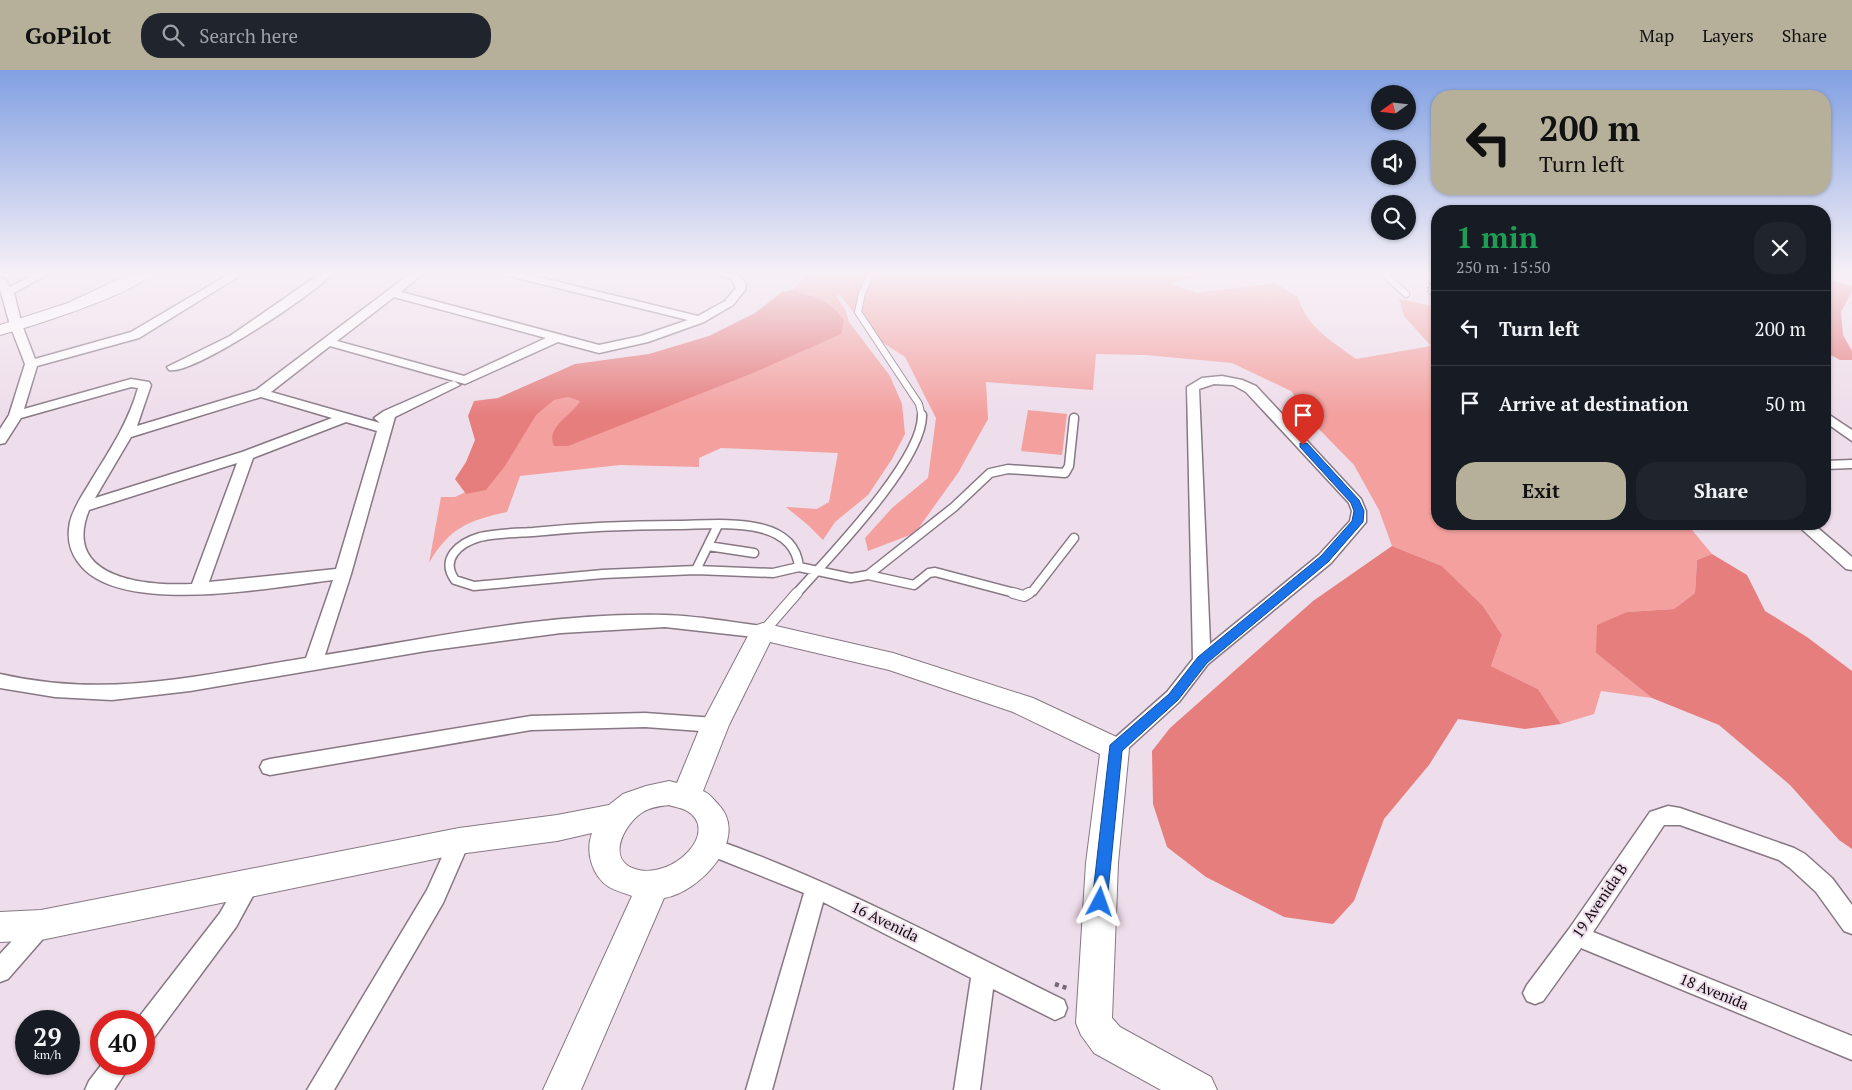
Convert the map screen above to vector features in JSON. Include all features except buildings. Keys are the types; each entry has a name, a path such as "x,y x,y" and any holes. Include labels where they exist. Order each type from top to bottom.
{"street":[{"path":"0,440 16,414 31,364 15,321"},
{"path":"0,330 30,321"},
{"path":"31,364 136,335 160,321"},
{"path":"174,368 218,350 260,321"},
{"path":"126,434 262,393 356,321"},
{"path":"491,321 598,349 644,339 698,321"},
{"path":"328,342 465,380 554,338"},
{"path":"1188,1087 1107,1040 1096,1028 1093,1016 1102,863 1115,749 1173,697 1202,660 1324,559 1358,522 1359,511 1356,502 1251,389 1238,382 1229,380 1204,381 1193,387 1202,660"},
{"path":"16,414 127,384 143,383 146,386 126,434 83,506 75,535 80,555 90,568 103,578 129,585 161,589 198,589 343,574"},
{"path":"262,393 346,417 381,422 454,385"},
{"path":"83,506 247,455 346,417"},
{"path":"1831,421 1852,437"},
{"path":"313,664 343,574 381,422"},
{"path":"198,589 247,455"},
{"path":"1831,465 1852,464"},
{"path":"1812,530 1849,559"},
{"path":"0,682 33,689 89,693 144,690 532,630 653,621 763,632 893,662 1023,705 1115,749"},
{"path":"687,795 715,725 763,632"},
{"path":"270,767 531,724 645,720 715,725"},
{"path":"669,793 687,795 702,803 712,815 715,830 711,847 702,861 688,873 671,881 653,885 636,884 620,878 610,868 604,855 610,828 632,804 650,795 669,793"},
{"name":"19 Avenida B","path":"1535,993 1577,936 1657,818 1668,815 1786,854 1798,860 1818,876 1852,924"},
{"path":"0,927 41,924 459,841 557,828 610,828"},
{"path":"320,1090 435,896 459,841"},
{"name":"16 Avenida","path":"711,847 816,888 1055,1008"},
{"path":"155,1016 228,920 250,883"},
{"path":"562,1090 653,885"},
{"path":"759,1090 816,888"},
{"path":"0,971 41,924"},
{"name":"18 Avenida","path":"1577,936 1852,1048"},
{"path":"967,1090 984,971"},
{"path":"98,1090 110,1075"}],"lane":[{"path":"763,632 866,515 919,436 922,417 919,404 864,321"},
{"path":"868,576 954,506 990,473 1008,469 1057,474 1065,473 1069,466 1074,418"},
{"path":"800,567 795,551 788,542 773,531 718,525 657,524 566,528 481,537 471,540 455,550 451,556 449,571 455,580 474,586 603,574 696,570 733,574 773,573 800,567 816,572 851,578 868,576 914,585 928,573 935,572 1024,596 1033,591 1074,538"},
{"path":"696,570 718,525"},
{"path":"708,546 754,553"}],"shaded area":[{"path":"740,321 844,321 841,334 753,373 568,446 554,446 553,433 556,427 580,401 568,397 554,400 536,415 505,466 486,490 466,494 455,479 466,462 475,440 468,416 474,401 498,398 575,364 649,354 709,336"},
{"path":"842,321 849,321 890,376 902,404 905,434 892,459 868,495 835,522 823,540 786,507 817,509 829,502 838,453 721,448 699,458 699,467 620,465 520,476 507,512 482,518 461,527 444,541 429,563 441,497 455,497 472,489 549,397"},
{"path":"860,321 1310,321 1321,333 1356,359 1431,346 1431,530 1692,530 1712,554 1697,560 1695,593 1674,609 1627,612 1596,653 1652,698 1601,691 1594,714 1561,724 1538,689 1491,666 1502,635 1483,606 1442,566 1392,546 1379,510 1354,465 1317,427 1291,391 1232,363 1146,355 1096,354 1093,390 986,382 988,419 958,473 915,533 868,551 865,538 892,508 928,478 936,418 905,357 871,335"},
{"path":"1408,321 1431,321 1431,346"},
{"path":"1831,321 1842,321 1843,335 1852,351 1852,360 1840,360 1831,355"},
{"path":"1028,410 1067,414 1062,455 1021,451"},
{"path":"1392,546 1442,566 1483,606 1502,635 1491,666 1538,689 1561,724 1525,729 1458,719 1429,765 1384,819 1354,901 1333,924 1284,917 1206,877 1167,847 1153,804 1152,751 1170,728 1313,601"},
{"path":"1712,554 1747,575 1765,611 1807,637 1852,671 1852,849 1839,840 1790,785 1719,725 1652,698 1596,653 1597,625 1627,612 1674,609 1695,593 1697,560"}],"route":[{"path":"1100,902 1102,863 1115,749 1173,697 1202,660 1324,559 1358,522 1359,511 1356,502 1303,445"}]}
